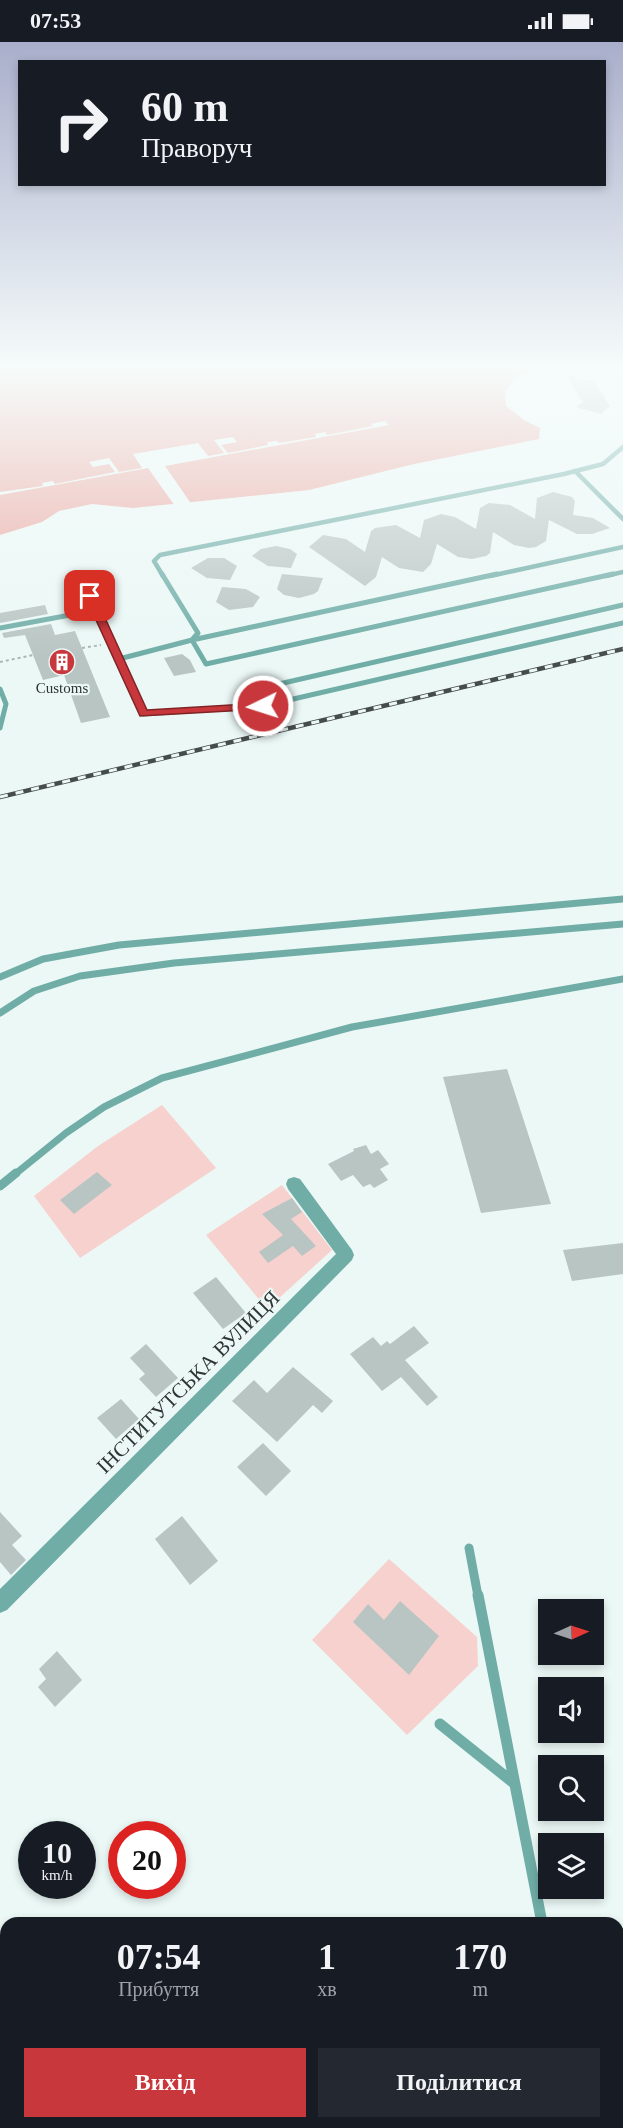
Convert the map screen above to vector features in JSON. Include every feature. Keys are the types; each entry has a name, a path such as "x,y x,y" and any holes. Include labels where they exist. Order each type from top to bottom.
{"street":[{"name":"ІНСТИТУТСЬКА ВУЛИЦЯ","path":"0,1603 346,1254 294,1184"}],"lane":[{"path":"192,640 198,633 154,561 160,555 575,471 605,462"},
{"path":"575,471 623,519"},
{"path":"119,659 192,640 620,548 623,553"},
{"path":"192,640 206,664 623,572"},
{"path":"90,596 143,714 263,706 623,623"},
{"path":"266,687 623,605"},
{"path":"0,628 97,610"},
{"path":"0,689 6,704 0,728"},
{"path":"0,977 37,960 68,952 119,945 623,899"},
{"path":"0,1013 34,991 80,976 174,963 623,924"},
{"path":"0,1186 66,1133 104,1107 162,1078 352,1027 623,979"},
{"path":"469,1548 541,1917"},
{"path":"440,1724 515,1784"}],"path":[{"path":"82,648 111,643"},
{"path":"0,662 33,655"}],"shaded area":[{"path":"0,462 422,462 309,490 133,508 92,504 59,511 42,522 0,535"},
{"path":"162,1105 216,1168 80,1258 34,1196 98,1146"},
{"path":"282,1185 332,1250 267,1309 206,1235"},
{"path":"389,1559 477,1637 478,1666 407,1735 312,1640"}],"pier":[{"path":"89,462 112,462 119,472 142,468 138,462 185,462 165,466 192,505 175,506 148,468 0,495 0,492 43,486 42,483 53,481 55,484 115,472 109,464 93,467"}],"building":[{"path":"553,492 572,497 575,501 573,515 593,518 610,528 592,534 577,534 549,520 546,541 529,548 514,545 493,532 490,553 472,559 458,557 437,544 431,564 423,572 399,568 382,557 376,577 365,586 309,547 323,535 346,539 365,552 371,531 375,528 396,525 420,538 424,520 441,514 455,517 476,529 480,508 489,503 510,505 535,519 537,498"},
{"path":"276,546 290,549 297,554 291,568 268,566 252,556 261,549"},
{"path":"208,558 224,558 237,566 230,580 207,578 191,568"},
{"path":"282,574 323,578 318,591 299,598 284,595 277,589"},
{"path":"222,587 246,589 260,597 253,607 229,610 216,602"},
{"path":"45,605 48,614 0,623 0,613"},
{"path":"51,624 55,635 75,631 110,717 81,723 64,675 43,680 25,635 4,638 2,633"},
{"path":"182,654 190,660 196,672 174,676 164,658"},
{"path":"507,1069 551,1204 481,1213 443,1077"},
{"path":"366,1145 371,1154 378,1150 389,1164 380,1169 388,1180 374,1188 370,1184 363,1187 353,1175 341,1181 328,1164 354,1151 353,1149"},
{"path":"97,1172 112,1185 74,1214 60,1200"},
{"path":"292,1198 302,1212 291,1219 316,1246 302,1256 293,1246 268,1263 259,1252 283,1235 262,1214"},
{"path":"623,1243 623,1274 572,1281 563,1250"},
{"path":"216,1277 246,1313 223,1329 193,1293"},
{"path":"414,1326 429,1343 405,1360 438,1397 427,1406 401,1377 382,1391 350,1354 373,1337 381,1346 387,1341 390,1344"},
{"path":"146,1344 178,1378 156,1397 139,1379 145,1374 130,1358"},
{"path":"293,1367 333,1401 322,1413 313,1405 277,1442 232,1401 254,1380 267,1393"},
{"path":"121,1399 139,1419 116,1439 97,1418"},
{"path":"263,1443 291,1471 266,1496 237,1467"},
{"path":"0,1512 22,1536 12,1545 26,1560 11,1575 0,1562"},
{"path":"182,1516 218,1561 190,1585 155,1539"},
{"path":"400,1601 439,1636 409,1675 353,1622 368,1604 384,1620"},
{"path":"57,1651 82,1680 55,1707 38,1687 46,1679 39,1669"}],"railway":[{"path":"0,797 623,649"}],"place":[{"name":"Customs","path":"62,662"}],"route":[{"path":"90,596 143,714 263,706"}]}
